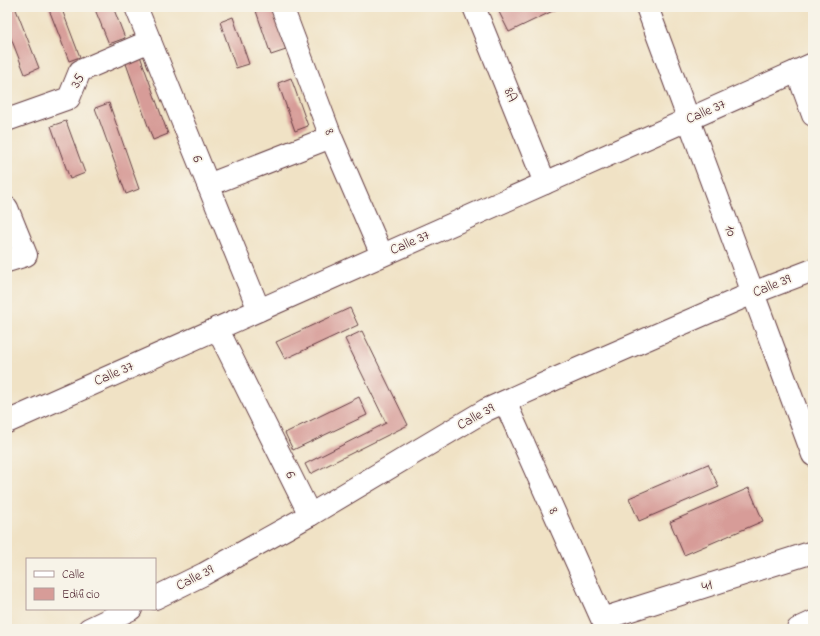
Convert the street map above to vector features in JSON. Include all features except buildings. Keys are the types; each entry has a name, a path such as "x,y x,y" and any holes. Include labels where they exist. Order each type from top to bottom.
{"street":[{"name":"6","path":"136,7 259,310"},
{"name":"8","path":"282,7 330,137 382,256"},
{"name":"8A","path":"474,7 546,183"},
{"name":"10","path":"647,7 813,455"},
{"name":"35","path":"7,120 69,98 80,71 150,41"},
{"path":"805,68 813,115"},
{"name":"Calle 37","path":"7,422 805,68"},
{"path":"208,185 330,137"},
{"path":"7,208 26,255 7,261"},
{"name":"Calle 39","path":"156,598 204,574 310,515 486,410 753,293 813,270"},
{"name":"6","path":"217,328 310,515"},
{"name":"8","path":"505,402 602,619"},
{"name":"41","path":"602,619 813,552"},
{"path":"89,629 129,610"},
{"path":"798,629 813,622"}]}
